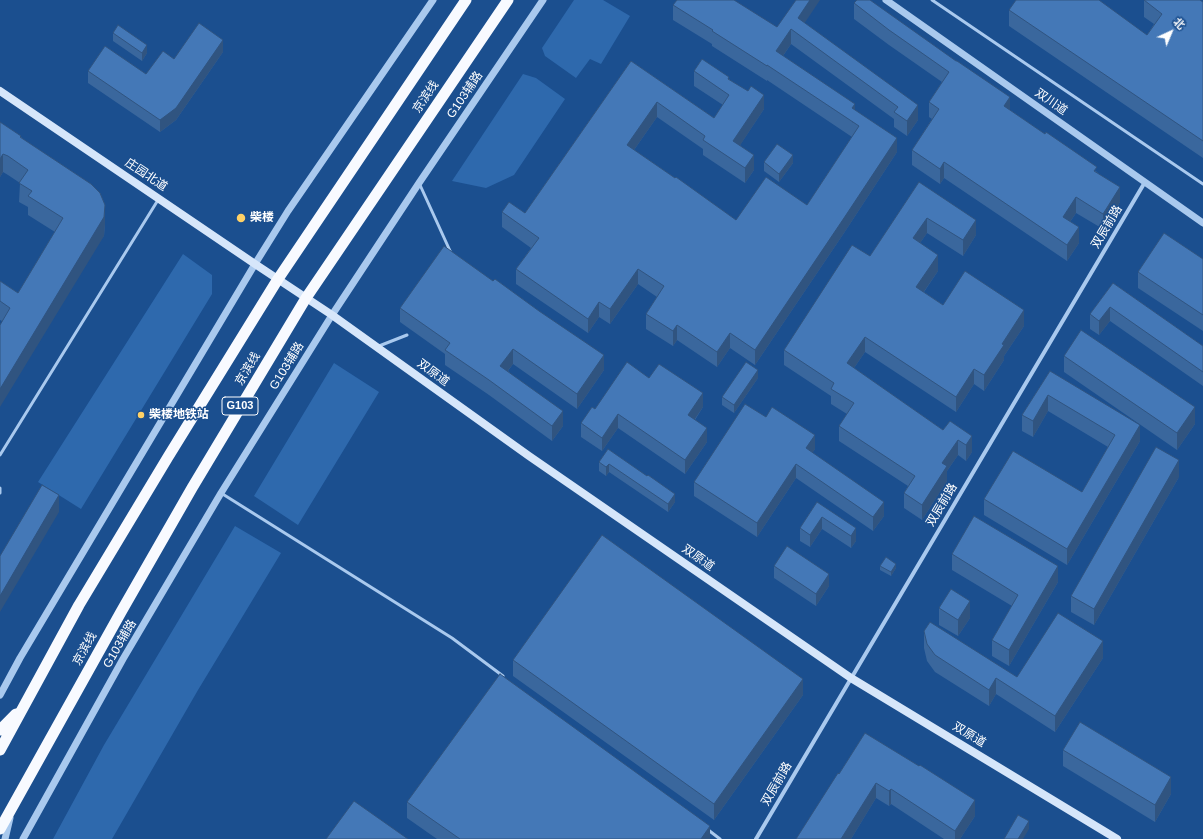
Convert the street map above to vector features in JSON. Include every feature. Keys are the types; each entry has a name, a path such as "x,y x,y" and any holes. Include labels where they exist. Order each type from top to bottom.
{"highway":[{"name":"京滨线","path":"0,750 87,592 168,457 278,280 466,0"},
{"name":"京滨线","path":"0,829 188,495 306,298 508,0"},
{"path":"0,730 27,702"}],"main road":[{"name":"庄园北道","path":"0,91 278,280"},
{"name":"双原道","path":"278,280 332,315 529,456 851,678 1117,839"}],"street":[{"path":"0,695 24,651 288,211 433,0"},
{"name":"G103辅路","path":"23,839 123,659 221,492 332,315 542,0"},
{"name":"双川道","path":"886,0 1203,223"},
{"name":"双辰前路","path":"756,839 1146,182"},
{"path":"4,839 14,805"}],"lane":[{"path":"932,0 1203,184"},
{"path":"419,183 453,258"},
{"path":"0,455 159,198"},
{"path":"377,347 407,335"},
{"path":"0,488 0,493"},
{"path":"221,492 452,638 503,677"},
{"path":"701,825 720,839"}],"shaded area":[{"path":"574,0 603,0 630,16 601,64 590,59 576,78 545,56 542,48"},
{"path":"523,74 536,78 565,99 514,175 486,188 452,181"},
{"path":"183,254 212,275 212,294 81,509 38,482"},
{"path":"334,363 379,392 298,525 254,496"},
{"path":"235,526 281,553 198,690 112,839 53,839 104,745"}],"building":[{"path":"677,0 734,0 777,27 796,0 810,0 798,18 918,105 907,121 894,112 898,107 791,29 776,51 855,104 852,108 897,138 755,350 730,333 717,352 677,325 673,331 646,314 664,286 638,269 610,309 599,302 588,319 516,269 539,238 502,212 509,202 525,213 631,61 714,118 729,95 694,71 702,59 729,77 728,79 748,91 751,86 764,95 733,141 754,155 745,168 703,140 705,136 657,102 627,145 675,178 676,177 736,220 766,177 807,205 859,126 673,5"},
{"path":"857,0 870,0 1010,97 1004,106 1045,134 1046,132 1097,167 1094,171 1120,187 1103,214 1076,197 1063,217 1079,227 1067,245 944,162 940,169 912,150 939,109 929,102 949,72 889,30 854,3"},
{"path":"1016,0 1099,0 1147,35 1162,14 1144,0 1200,0 1203,2 1203,141 1009,10"},
{"path":"199,23 223,40 176,108 160,120 88,71 105,46 146,74 163,51 174,59"},
{"path":"118,25 147,45 142,53 113,33"},
{"path":"0,122 91,184 100,193 105,205 104,217 0,389 0,325 10,308 0,301 0,281 18,293 63,218 28,196 32,191 19,183 28,170 3,154 0,159"},
{"path":"777,144 793,155 779,174 764,162"},
{"path":"919,182 976,220 963,240 927,218 913,238 938,255 916,287 943,305 965,271 1024,310 1002,344 1004,345 984,375 974,369 956,397 865,337 847,363 943,430 950,421 972,436 966,445 958,440 942,463 947,466 922,505 904,493 915,476 839,426 854,403 831,389 834,383 784,350 852,245 870,256"},
{"path":"1164,233 1203,259 1203,315 1138,272"},
{"path":"444,246 493,281 495,279 604,355 577,394 513,349 500,366 563,411 552,426 445,350 450,343 400,308"},
{"path":"1113,283 1203,346 1203,372 1110,307 1099,321 1090,314"},
{"path":"1081,330 1195,407 1177,433 1064,356"},
{"path":"627,362 649,378 659,364 703,393 688,415 707,428 685,460 618,414 602,438 581,423 592,407 595,409"},
{"path":"746,362 758,370 734,405 722,397"},
{"path":"1050,371 1140,425 1067,549 984,499 1013,451 1082,492 1115,435 1048,395 1033,421 1022,415"},
{"path":"745,404 766,417 772,407 815,435 806,448 884,502 873,517 796,464 757,523 694,482"},
{"path":"1156,447 1179,460 1094,609 1071,596"},
{"path":"608,449 675,494 668,504 609,464 606,467 599,462"},
{"path":"42,485 59,495 0,596 0,556"},
{"path":"817,502 856,528 851,536 822,517 810,535 800,528"},
{"path":"974,516 1058,566 1009,650 992,640 1018,595 952,554"},
{"path":"602,535 803,679 714,804 513,660"},
{"path":"787,546 829,574 816,594 774,566"},
{"path":"886,557 896,564 891,572 880,566"},
{"path":"951,589 970,601 958,620 939,608"},
{"path":"1058,613 1103,641 1055,716 996,678 989,690 935,655 927,644 924,631 930,622 1017,677"},
{"path":"500,674 710,826 701,839 460,839 407,802"},
{"path":"1080,722 1171,777 1155,805 1063,750"},
{"path":"865,733 919,766 920,765 975,800 955,831 891,789 889,791 876,783 841,839 796,839"},
{"path":"354,801 408,839 326,839"},
{"path":"1018,815 1029,821 1018,839 1004,839"}],"place":[{"name":"柴楼","path":"241,218"},
{"name":"柴楼地铁站","path":"141,415"}]}
